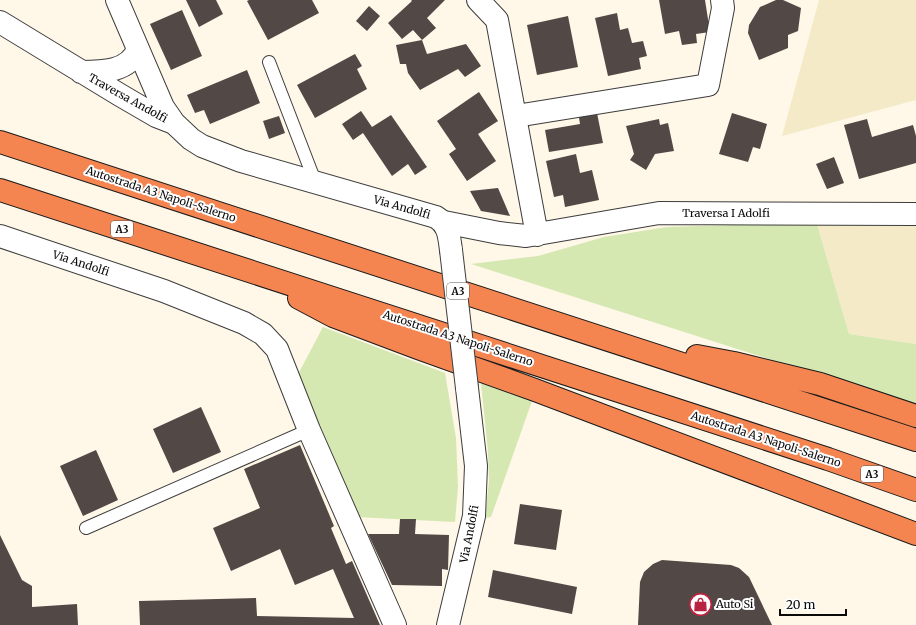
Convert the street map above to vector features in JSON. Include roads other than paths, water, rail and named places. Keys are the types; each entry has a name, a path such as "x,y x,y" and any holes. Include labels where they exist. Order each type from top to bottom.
{"highway":[{"name":"Autostrada A3 Napoli-Salerno","path":"0,142 916,440"},
{"name":"Autostrada A3 Napoli-Salerno","path":"0,190 828,459 916,490"},
{"path":"243,269 334,316 535,390 916,534"},
{"path":"612,340 734,363 813,383 916,416"}],"street":[{"name":"Via Andolfi","path":"117,0 163,107 174,123 191,139 215,152 316,184 400,206 444,222 449,236 451,250 476,466 474,516 448,625"},
{"path":"478,0 497,20 537,235"},
{"path":"516,116 708,85 723,8 722,0"},
{"name":"Traversa Andolfi","path":"0,22 156,116 174,123"},
{"name":"Traversa Andolfi","path":"81,72 104,71 124,66 135,57 138,49"},
{"name":"Traversa I Adolfi","path":"444,222 515,235 537,235 659,213 916,214"},
{"name":"Via Andolfi","path":"0,236 164,291 244,322 263,334 277,349 310,430 395,625"}],"lane":[{"path":"269,62 316,184"},
{"path":"86,528 310,430"}],"place":[{"name":"Auto Si","path":"700,604"}]}
